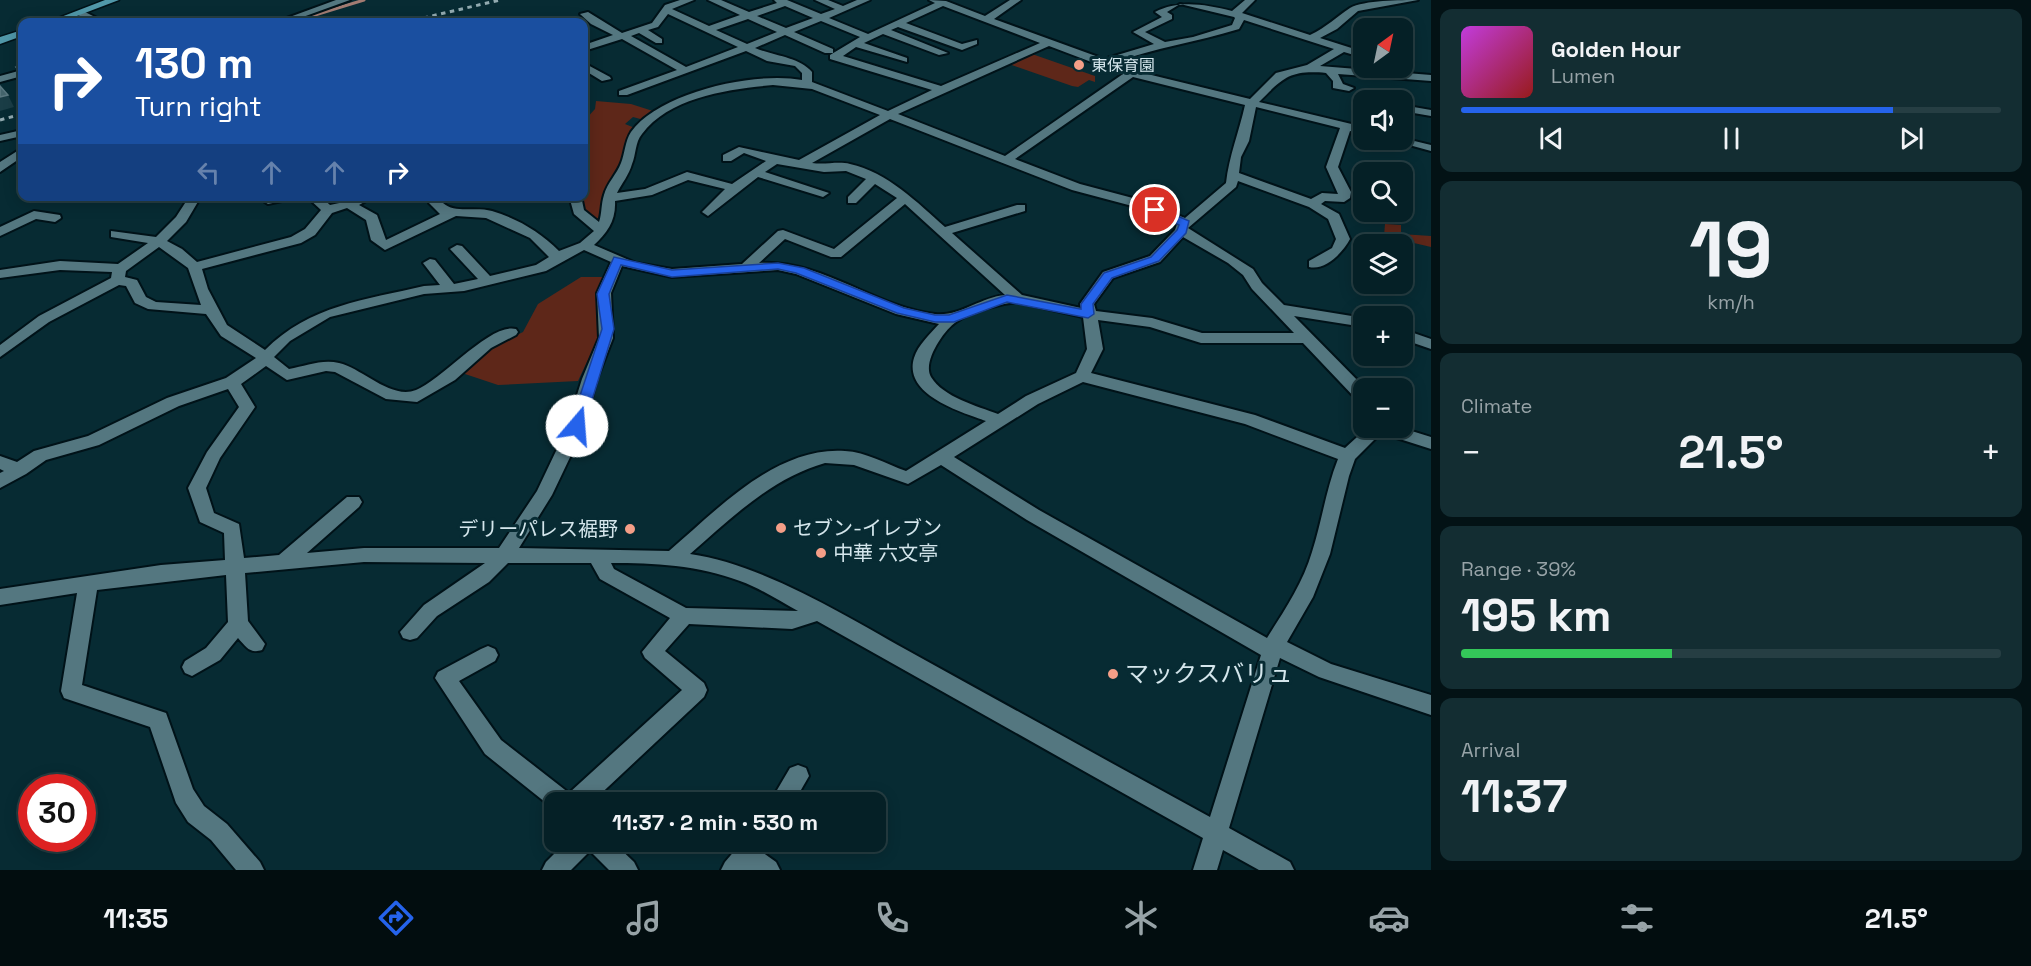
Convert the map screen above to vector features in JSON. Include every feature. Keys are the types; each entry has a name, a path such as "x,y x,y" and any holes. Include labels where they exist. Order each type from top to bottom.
{"main road":[{"path":"65,18 114,0"},
{"path":"0,41 18,34"}],"street":[{"path":"293,18 345,0"},
{"path":"588,47 655,25 668,7 689,0"},
{"path":"713,0 830,51"},
{"path":"686,19 740,0"},
{"path":"820,0 843,9"},
{"path":"623,93 746,48 864,0"},
{"path":"987,19 1016,0"},
{"path":"1165,46 1138,32 1169,17 1160,12 1178,0 1237,15 1353,51"},
{"path":"1106,62 1139,50 1165,46 1236,27 1240,18 1236,12 1250,0"},
{"path":"1312,38 1334,27 1351,11 1397,1 1413,0"},
{"path":"709,30 782,1 870,38"},
{"path":"667,10 771,59 798,64 870,38 939,2 1131,72 1353,129"},
{"path":"81,13 90,18"},
{"path":"588,21 598,22 686,71"},
{"path":"869,21 962,47 974,42"},
{"path":"655,25 670,30"},
{"path":"891,28 943,53"},
{"path":"640,30 659,41"},
{"path":"803,163 890,113 1048,43"},
{"path":"854,45 903,60"},
{"path":"854,45 834,57 941,89"},
{"path":"673,558 764,484 806,460 828,456 848,457 908,478 1032,400 1082,376 1095,349 1095,336 1087,304 1108,276 1155,259 1184,227 1232,184 1235,157 1243,141 1251,104 1280,75 1308,68 1343,48"},
{"path":"798,64 807,72 807,84"},
{"path":"588,68 606,79"},
{"path":"1308,68 1331,72 1431,78"},
{"path":"1413,71 1431,78"},
{"path":"1008,159 1131,72"},
{"path":"1331,72 1338,81 1337,86 1349,88"},
{"path":"0,79 18,74"},
{"path":"0,482 40,455 93,441 173,402 232,382 254,369 285,338 325,314 424,290 450,288 541,268 572,249 585,246 602,231 609,209 609,198 624,173 635,134 652,117 671,105 729,87 807,84 890,113 1076,187 1140,204 1184,227 1248,272 1257,286 1353,385"},
{"path":"1413,110 1431,113"},
{"path":"1313,204 1322,197 1344,198 1345,192 1332,167 1346,127"},
{"path":"0,138 18,134"},
{"path":"1413,144 1431,148"},
{"path":"728,159 743,149 775,160 824,168 848,167 874,178 905,198 1017,298"},
{"path":"2,167 18,155"},
{"path":"708,212 734,188 775,160"},
{"path":"756,173 823,193"},
{"path":"1234,175 1313,204 1334,217 1342,239 1337,250 1314,264"},
{"path":"609,198 648,192 687,176 734,188"},
{"path":"852,200 874,178"},
{"path":"747,267 783,234 836,254 905,198"},
{"path":"0,352 44,319 119,274 159,241 190,207 193,201"},
{"path":"318,201 328,210"},
{"path":"194,267 296,240 310,232 328,210 349,201"},
{"path":"352,201 372,218 378,240 385,246 454,212 488,214 535,235 559,259"},
{"path":"438,201 435,203 448,214"},
{"path":"576,201 578,211 602,231"},
{"path":"944,231 1021,208"},
{"path":"0,232 34,215 55,218"},
{"path":"116,234 159,241 181,252 194,267 201,290 221,330 230,338 256,351 287,375 326,366 339,368 392,395 417,398 450,376 486,345 511,332"},
{"path":"585,246 633,266 672,273 766,265 800,271 901,311 950,319 997,300 1017,298 1088,314 1152,323 1201,338 1308,338"},
{"path":"457,249 486,280"},
{"path":"410,632 417,621 477,581 503,556 572,443 588,386 606,338 608,329 603,294 618,260"},
{"path":"430,263 450,288"},
{"path":"0,273 58,266 102,265 132,283 140,300 153,306 211,310"},
{"path":"1280,309 1353,320"},
{"path":"950,319 922,358 920,367 924,382 934,392 1001,421"},
{"path":"1413,338 1431,344"},
{"path":"1082,376 1155,397 1249,419 1348,456"},
{"path":"232,382 247,407 213,456 197,489 206,517 233,529 238,624 255,644"},
{"path":"1413,437 1431,443"},
{"path":"1205,870 1273,648 1303,597 1322,554 1340,476 1348,456 1366,438"},
{"path":"942,458 1033,514 1273,648 1326,671 1431,705"},
{"path":"0,462 20,470"},
{"path":"284,562 353,502"},
{"path":"0,597 161,573 363,555 673,558 711,564 748,576 819,612 1282,870"},
{"path":"598,558 608,574 659,605 684,616 792,621 819,612"},
{"path":"88,585 71,691 158,720 184,795 196,814 219,832 252,870"},
{"path":"587,792 697,690 652,652 684,616"},
{"path":"192,667 213,654 238,624"},
{"path":"488,655 445,678 494,747 550,792"},
{"path":"788,792 798,776"},
{"path":"554,870 572,852"},
{"path":"607,852 626,870"},
{"path":"745,856 768,870"}],"shaded area":[{"path":"1032,54 1095,76 1095,82 1089,80 1078,87 1072,86 1009,64"},
{"path":"596,101 631,104 656,112 644,120 633,117 625,124 635,128 601,222 598,223 580,209 579,201 588,201 588,117 595,109"},
{"path":"1385,224 1401,225 1401,234 1384,234"},
{"path":"1413,235 1431,236 1431,247 1413,243"},
{"path":"581,277 603,277 595,295 601,332 578,381 498,385 462,373 496,345 523,332 538,304"}],"building":[{"path":"0,86 8,95 0,97"}],"waterway":[{"path":"305,18 364,0"}],"railway":[{"path":"423,18 500,0"},
{"path":"0,120 18,115"}],"place":[{"name":"東保育園","path":"1079,65"},
{"name":"セブン-イレブン","path":"781,528"},
{"name":"デリーパレス裾野","path":"630,529"},
{"name":"中華 六文亭","path":"821,553"},
{"name":"マックスバリュ","path":"1113,674"}],"route":[{"path":"577,426 588,394 588,386 606,338 608,329 603,294 618,260 633,266 672,273 778,266 800,271 901,311 935,318 950,319 1007,298 1017,298 1088,314 1087,304 1108,276 1155,259 1182,231 1185,223 1155,210"}]}
